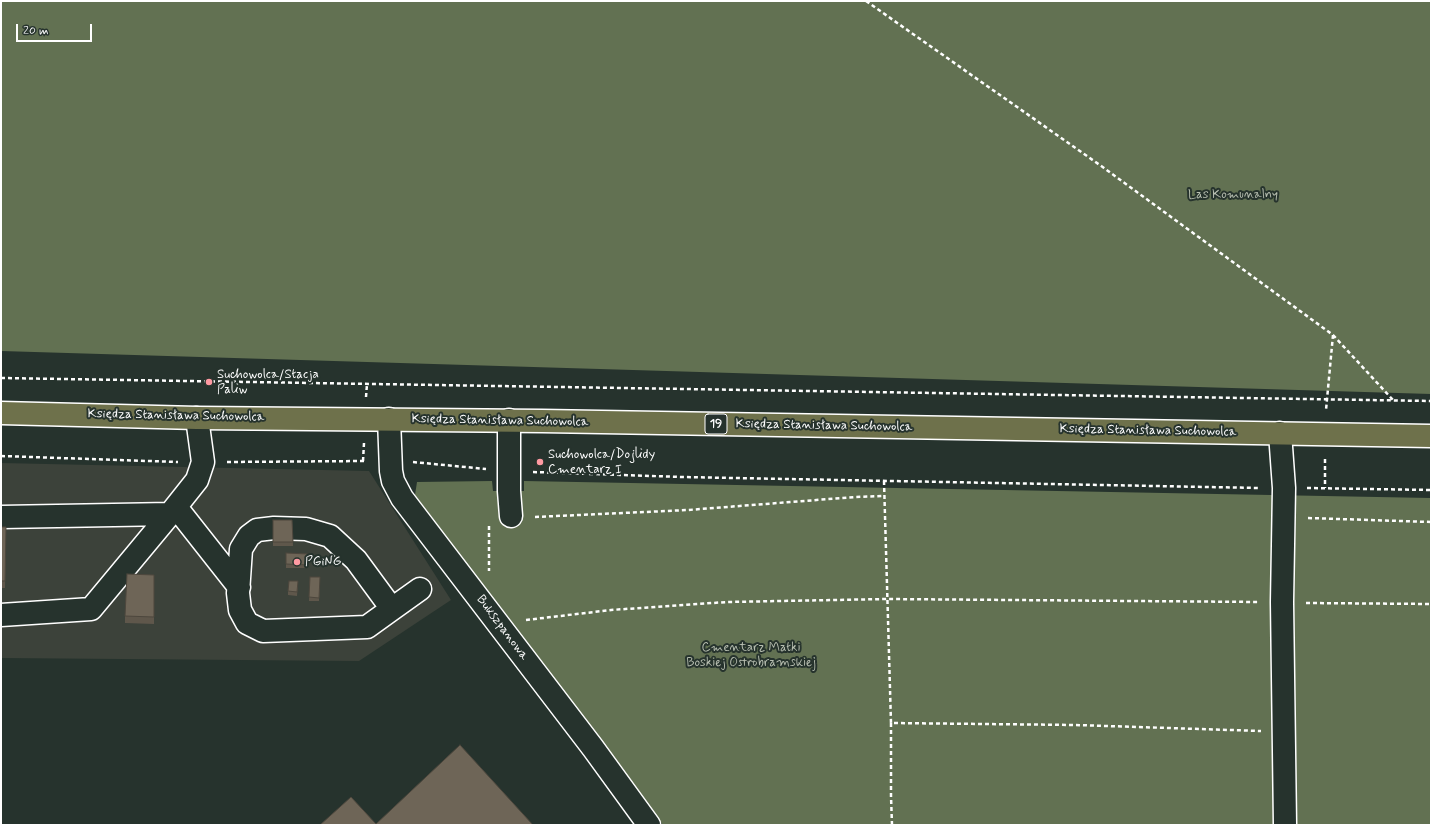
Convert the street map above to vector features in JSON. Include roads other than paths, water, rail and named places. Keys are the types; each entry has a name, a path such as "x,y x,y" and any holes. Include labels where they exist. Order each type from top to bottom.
{"highway":[{"name":"Księdza Stanisława Suchowolca","path":"1,413 197,418 509,420 1431,436"}],"street":[{"path":"1,614 91,609 197,480 203,462 197,418"},
{"name":"Bukszpanowa","path":"389,419 393,481 402,498 593,748 649,825"},
{"path":"509,420 511,516"},
{"path":"1280,433 1284,488 1282,602 1285,825"},
{"path":"1,517 173,510"},
{"path":"173,510 239,587"},
{"path":"392,609 356,560 330,536 306,529 274,528 257,530 250,536 241,548 239,587 240,610 247,623 263,631 368,627 420,589"}],"place":[{"name":"Suchowolca/Stacja Paliw","path":"209,382"},
{"name":"Suchowolca/Dojlidy Cmentarz I","path":"540,462"},
{"name":"PGiNG","path":"297,562"}],"park label":[{"name":"Las Komunalny","path":"1233,195"},
{"name":"Cmentarz Matki Boskiej Ostrobramskiej","path":"751,656"}]}
